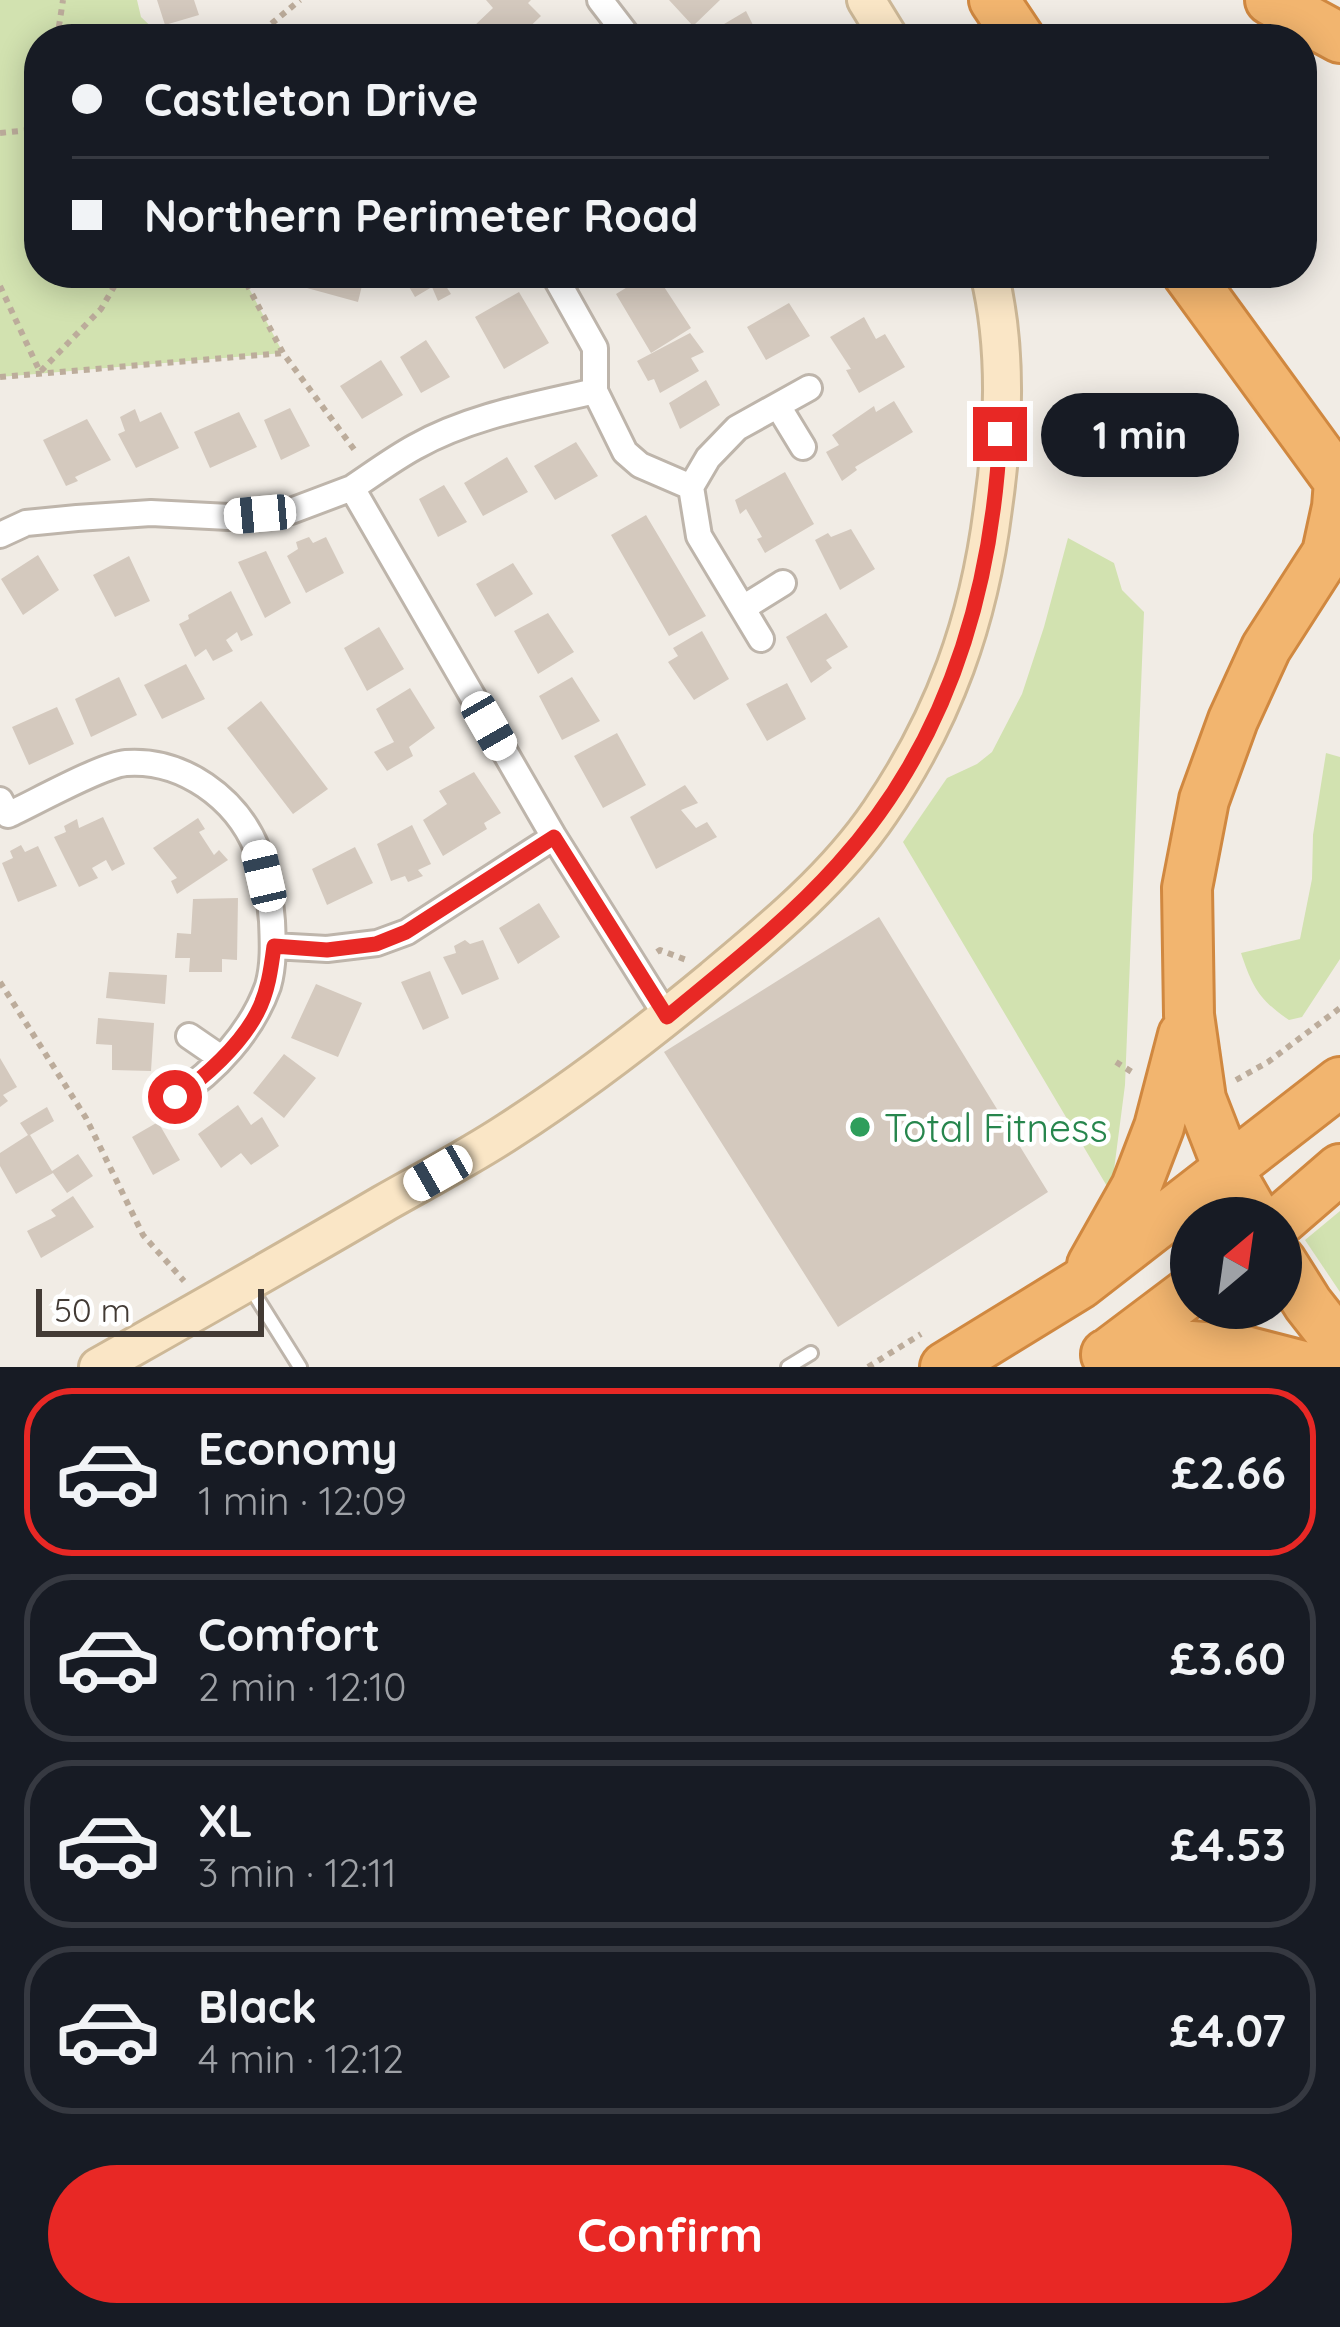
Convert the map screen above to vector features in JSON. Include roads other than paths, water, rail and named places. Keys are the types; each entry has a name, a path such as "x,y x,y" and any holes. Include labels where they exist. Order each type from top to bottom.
{"highway":[{"path":"1270,0 1314,24"},
{"path":"1198,288 1340,483 1327,553 1266,648 1233,720 1204,800 1186,888 1189,1015 1201,1099 1228,1171 1243,1197"},
{"path":"1080,1284 1136,1187 1159,1127 1189,1015"},
{"path":"945,1367 1080,1284 1340,1082"},
{"path":"1302,1202 1340,1169"},
{"path":"1302,1294 1340,1345"},
{"path":"1096,1361 1170,1306"},
{"path":"1096,1361 1191,1346 1241,1350 1307,1367"}],"main road":[{"path":"101,1366 509,1131 667,1017 759,941 838,865 879,814 938,713 979,596 998,475 1002,394 992,288"}],"street":[{"path":"600,0 618,24"},
{"path":"561,288 595,348 595,392 625,452 640,465 691,487"},
{"path":"761,639 699,536 691,487 708,458 736,428 809,388"},
{"path":"0,535 26,523 77,518 229,517 291,511 362,481 418,446 468,424 595,392"},
{"path":"778,406 803,446"},
{"path":"362,481 554,837 667,1017"},
{"path":"743,608 783,584"},
{"path":"3,812 122,763 184,772 239,816 258,851 270,902 274,946 270,980 256,1015 201,1081 175,1097"},
{"path":"274,946 327,950 376,944 406,932 554,837"},
{"path":"189,1036 221,1058"}],"lane":[{"path":"247,1283 300,1367"},
{"path":"788,1367 811,1353"}],"place":[{"name":"Total Fitness","path":"860,1127"}]}
